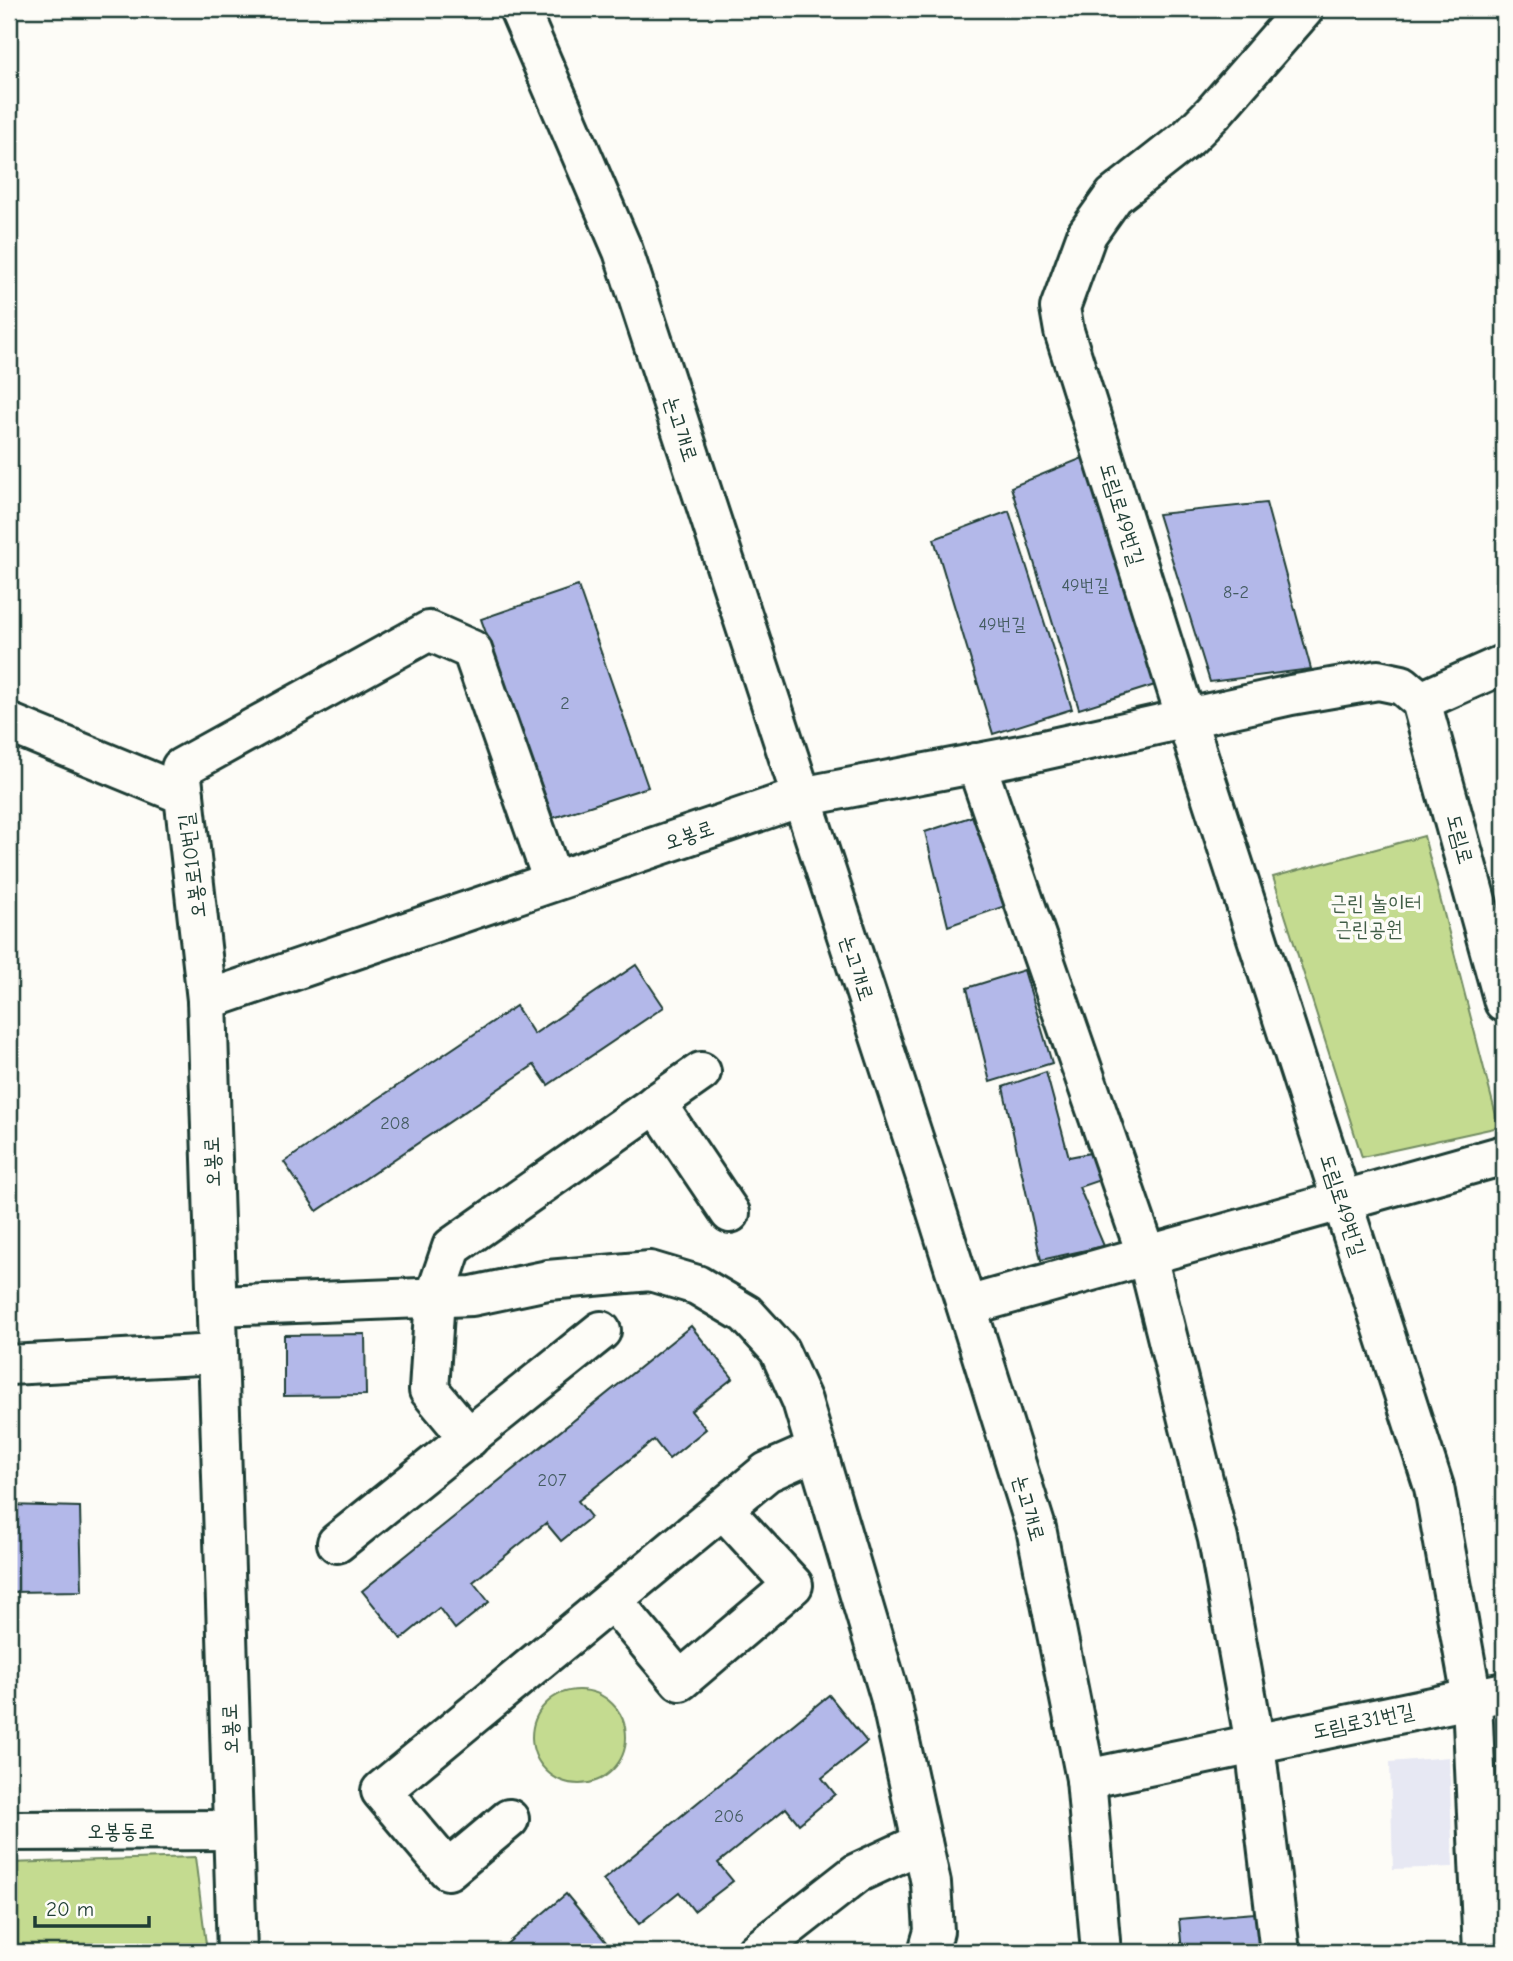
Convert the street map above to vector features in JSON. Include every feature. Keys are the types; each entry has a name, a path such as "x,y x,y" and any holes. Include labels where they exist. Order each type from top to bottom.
{"street":[{"name":"논고개로","path":"519,9 623,251 967,1306 1036,1528 1086,1779 1101,1952"},
{"name":"도림로49번길","path":"1304,9 1189,137 1114,196 1087,234 1060,308 1064,331 1186,718 1434,1486 1488,1695"},
{"path":"184,795 181,768 429,631 472,650 553,881"},
{"path":"801,797 976,763 1290,695 1378,680 1412,693 1504,664"},
{"name":"도림로","path":"1412,693 1504,1002"},
{"name":"오봉로10번길","path":"9,723 184,795 207,1000"},
{"path":"976,763 1147,1256 1218,1539 1255,1744 1280,1952"},
{"name":"오봉로","path":"237,1952 207,1000 801,797"},
{"path":"468,1438 429,1390 435,1297 452,1247 701,1072"},
{"path":"656,1103 730,1213"},
{"path":"967,1306 1504,1155"},
{"path":"217,1306 472,1296 548,1280 650,1271 697,1284 746,1314 779,1350 802,1401 890,1696 931,1882 934,1931 928,1952"},
{"path":"337,1544 601,1331"},
{"path":"9,1365 218,1354"},
{"path":"509,1819 448,1870 381,1791 767,1472 817,1450"},
{"path":"612,1600 680,1681 793,1585 723,1509"},
{"path":"1483,1952 1488,1695"},
{"name":"도림로31번길","path":"1086,1779 1488,1695"},
{"name":"오봉동로","path":"9,1831 233,1830"},
{"path":"756,1952 857,1873 922,1843"}],"shaded area":[{"path":"1449,1757 1453,1867 1393,1869 1390,1762"}],"green space":[{"name":"근린공원","path":"1424,836 1499,1127 1362,1157 1273,877"},
{"path":"570,1690 588,1690 613,1703 623,1719 626,1737 623,1755 613,1771 588,1784 570,1784 545,1771 532,1746 532,1728 545,1703"},
{"path":"195,1857 207,1952 9,1952 9,1863"}],"building":[{"path":"1090,455 1158,684 1079,709 1011,487"},
{"path":"1266,503 1311,669 1210,682 1158,514"},
{"path":"1009,511 1072,709 993,734 934,539"},
{"path":"578,586 648,787 553,818 481,619"},
{"path":"973,816 1005,906 948,926 925,832"},
{"path":"636,965 664,1007 548,1085 534,1065 317,1211 284,1162 516,1006 534,1034"},
{"path":"1024,970 1052,1063 990,1082 967,988"},
{"path":"1046,1072 1069,1157 1090,1153 1100,1180 1079,1187 1104,1246 1041,1260 1003,1087"},
{"path":"691,1326 733,1378 691,1411 706,1429 669,1459 654,1440 578,1501 591,1517 561,1541 546,1523 473,1582 489,1602 455,1629 439,1608 401,1639 362,1591"},
{"path":"365,1334 366,1395 284,1396 284,1335"},
{"path":"9,1505 80,1507 82,1591 10,1592"},
{"path":"829,1695 867,1742 822,1778 835,1794 799,1824 786,1808 718,1863 733,1881 694,1911 679,1892 639,1924 603,1880"},
{"path":"566,1894 606,1942 593,1952 497,1952"},
{"path":"1255,1913 1260,1952 1182,1952 1179,1919"}],"park label":[{"name":"근린 놀이터","path":"1376,903"}]}
